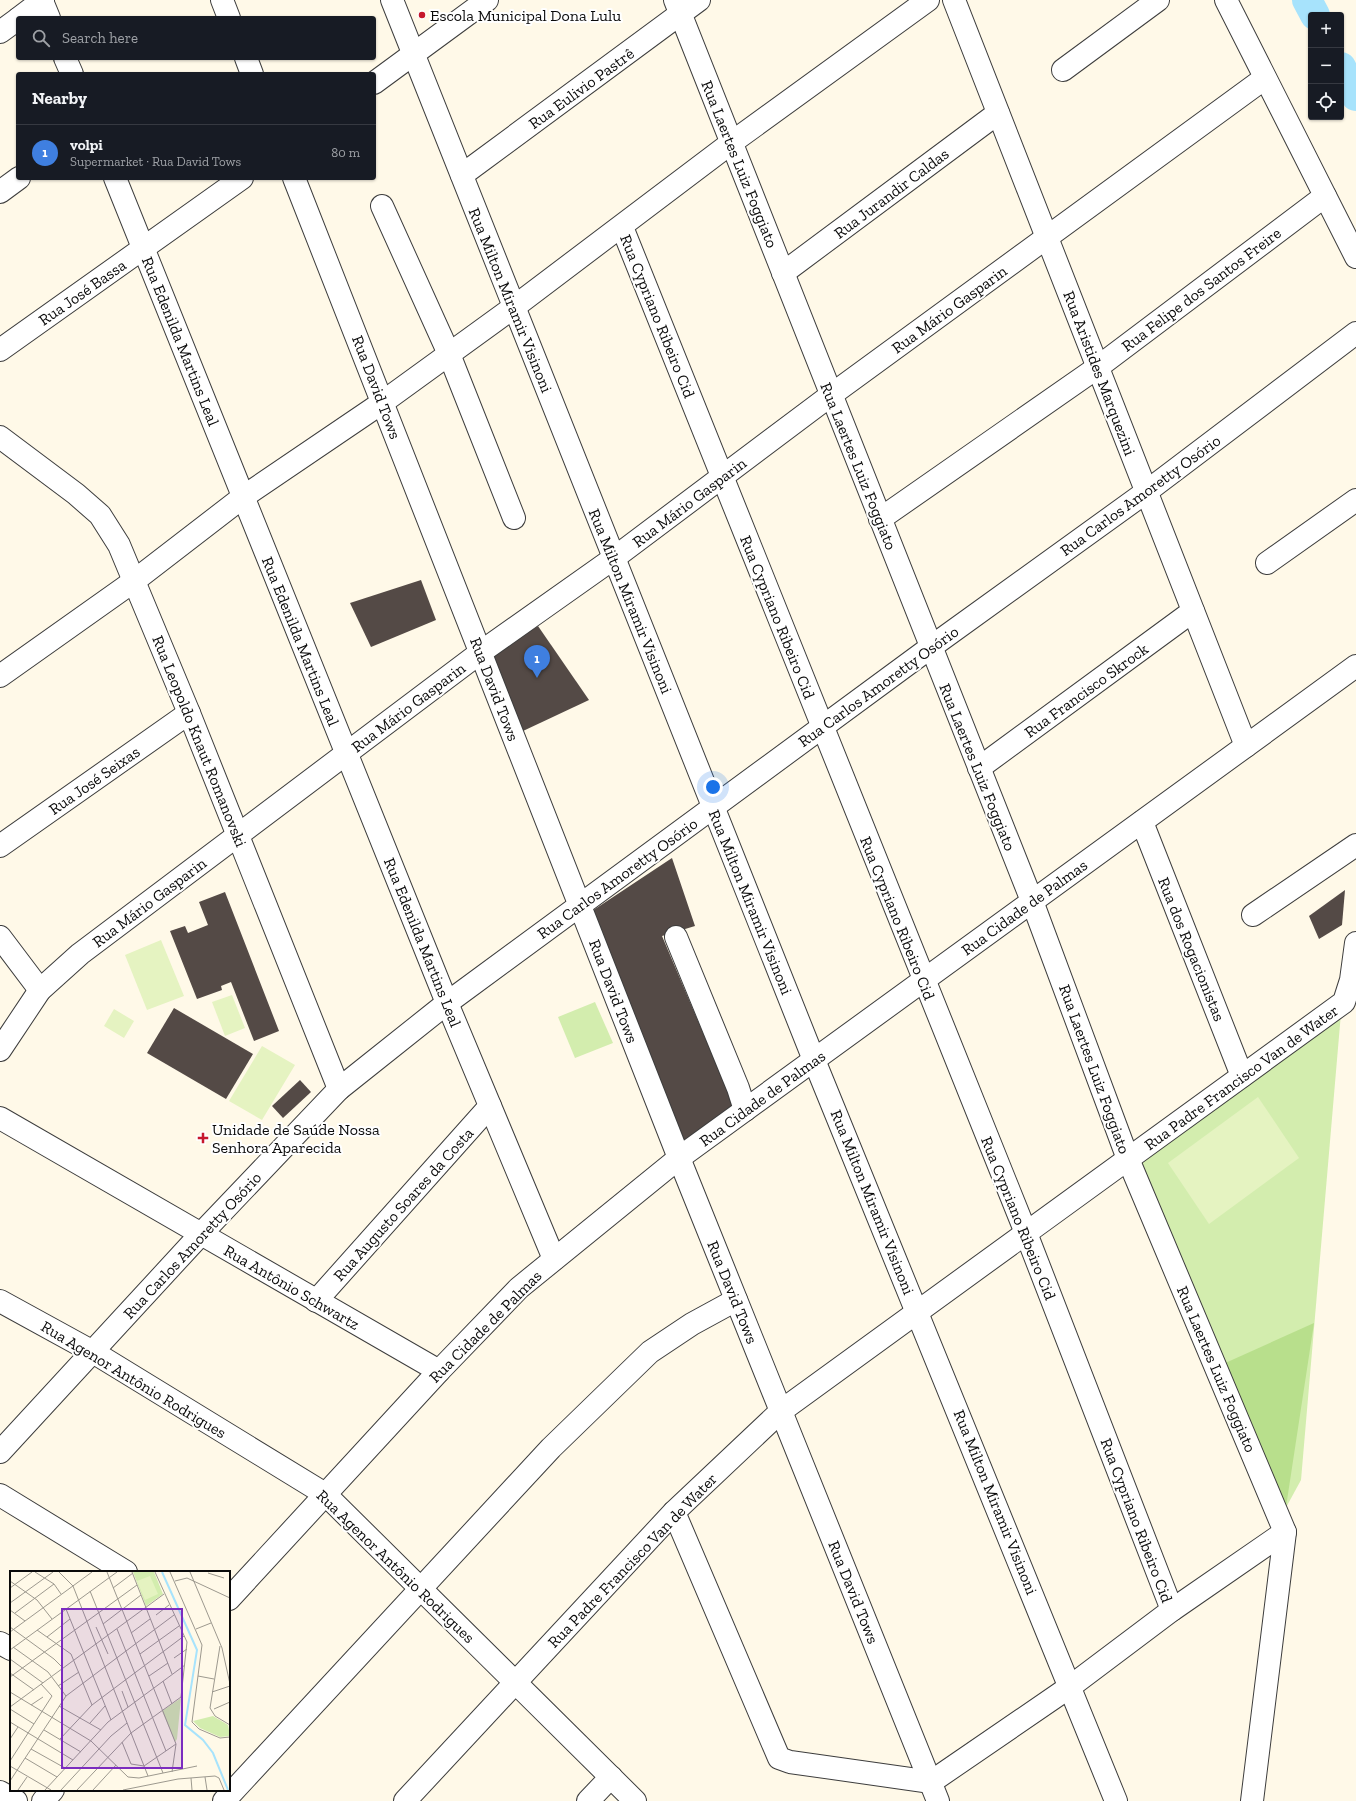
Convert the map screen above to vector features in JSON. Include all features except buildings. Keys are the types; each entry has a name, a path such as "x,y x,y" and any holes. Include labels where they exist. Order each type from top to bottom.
{"street":[{"path":"222,0 228,16"},
{"name":"Rua Milton Miramir Visinoni","path":"392,0 814,1060 1071,1686 1116,1801"},
{"path":"376,82 487,0"},
{"name":"Rua Eulivio Pastrê","path":"462,175 678,7 699,0"},
{"path":"1,673 134,581 243,497 383,402 514,307 622,227 731,143 928,0"},
{"name":"Rua Aristides Marquezini","path":"954,0 1246,746"},
{"path":"1063,70 1158,0"},
{"path":"1226,0 1356,257"},
{"path":"22,16 45,6"},
{"name":"Rua Laertes Luiz Foggiato","path":"678,7 1032,901 1128,1159 1284,1532"},
{"path":"0,32 16,20"},
{"path":"66,60 71,72"},
{"path":"247,60 251,72"},
{"name":"Rua Mário Gasparin","path":"0,1050 40,990 80,954 481,652 614,558 831,395 1266,78"},
{"name":"Rua Jurandir Caldas","path":"783,273 998,113"},
{"path":"0,192 16,180"},
{"name":"Rua Edenilda Martins Leal","path":"116,180 447,1003 554,1259"},
{"name":"Rua José Bassa","path":"0,350 239,180"},
{"name":"Rua David Tows","path":"295,180 679,1158 935,1792"},
{"name":"Rua Felipe dos Santos Freire","path":"880,519 1098,367 1325,196"},
{"path":"382,206 449,354 514,518"},
{"name":"Rua Cypriano Ribeiro Cid","path":"622,227 923,981 1026,1233 1172,1610"},
{"name":"Rua Carlos Amoretty Osório","path":"0,1452 200,1235 339,1089 447,1003 931,647 1146,492 1356,333"},
{"name":"Rua Leopoldo Knaut Romanovski","path":"0,437 76,494 100,515 119,545 189,713 339,1089"},
{"path":"1267,563 1356,500"},
{"name":"Rua Francisco Skrock","path":"979,768 1193,612"},
{"name":"Rua Cidade de Palmas","path":"230,1598 439,1371 519,1288 554,1259 679,1158 1356,666"},
{"name":"Rua José Seixas","path":"0,846 189,713"},
{"name":"Rua dos Rogacionistas","path":"1142,822 1242,1076"},
{"path":"1253,915 1356,845"},
{"path":"0,937 40,990"},
{"path":"676,937 738,1088 745,1110"},
{"name":"Rua Padre Francisco Van de Water","path":"405,1801 674,1512 781,1411 1344,1002 1351,980 1356,943"},
{"name":"Rua Augusto Soares da Costa","path":"316,1301 490,1106"},
{"name":"Rua Antônio Schwartz","path":"0,1118 200,1235 439,1371"},
{"path":"224,1801 551,1448 650,1352 692,1324 736,1300"},
{"name":"Rua Agenor Antônio Rodrigues","path":"0,1301 93,1352 326,1494 421,1590 516,1681 635,1801"},
{"path":"0,1494 124,1571"},
{"path":"674,1512 779,1758 790,1762 935,1792 1071,1686 1172,1610 1284,1532"},
{"path":"1252,1801 1284,1532"},
{"path":"0,1643 10,1648"},
{"path":"588,1801 611,1777"},
{"path":"43,1801 52,1791"},
{"path":"0,1792 16,1801"}],"green space":[{"path":"161,940 184,996 147,1010 125,955"},
{"path":"232,995 245,1028 225,1036 212,1002"},
{"path":"595,1002 613,1043 575,1058 558,1017"},
{"path":"114,1009 134,1021 124,1038 104,1026"},
{"path":"1341,1013 1301,1480 1283,1513 1133,1165"},
{"path":"262,1046 295,1065 262,1120 229,1101"},
{"path":"1258,1097 1299,1158 1209,1224 1168,1163"},
{"path":"1314,1323 1286,1507 1223,1364"}],"waterway":[{"path":"1307,0 1313,12"},
{"path":"1344,73 1356,96"}],"place":[{"name":"Escola Municipal Dona Lulu","path":"422,15"},
{"name":"volpi","path":"537,678"},
{"name":"Unidade de Saúde Nossa Senhora Aparecida","path":"203,1138"}]}
